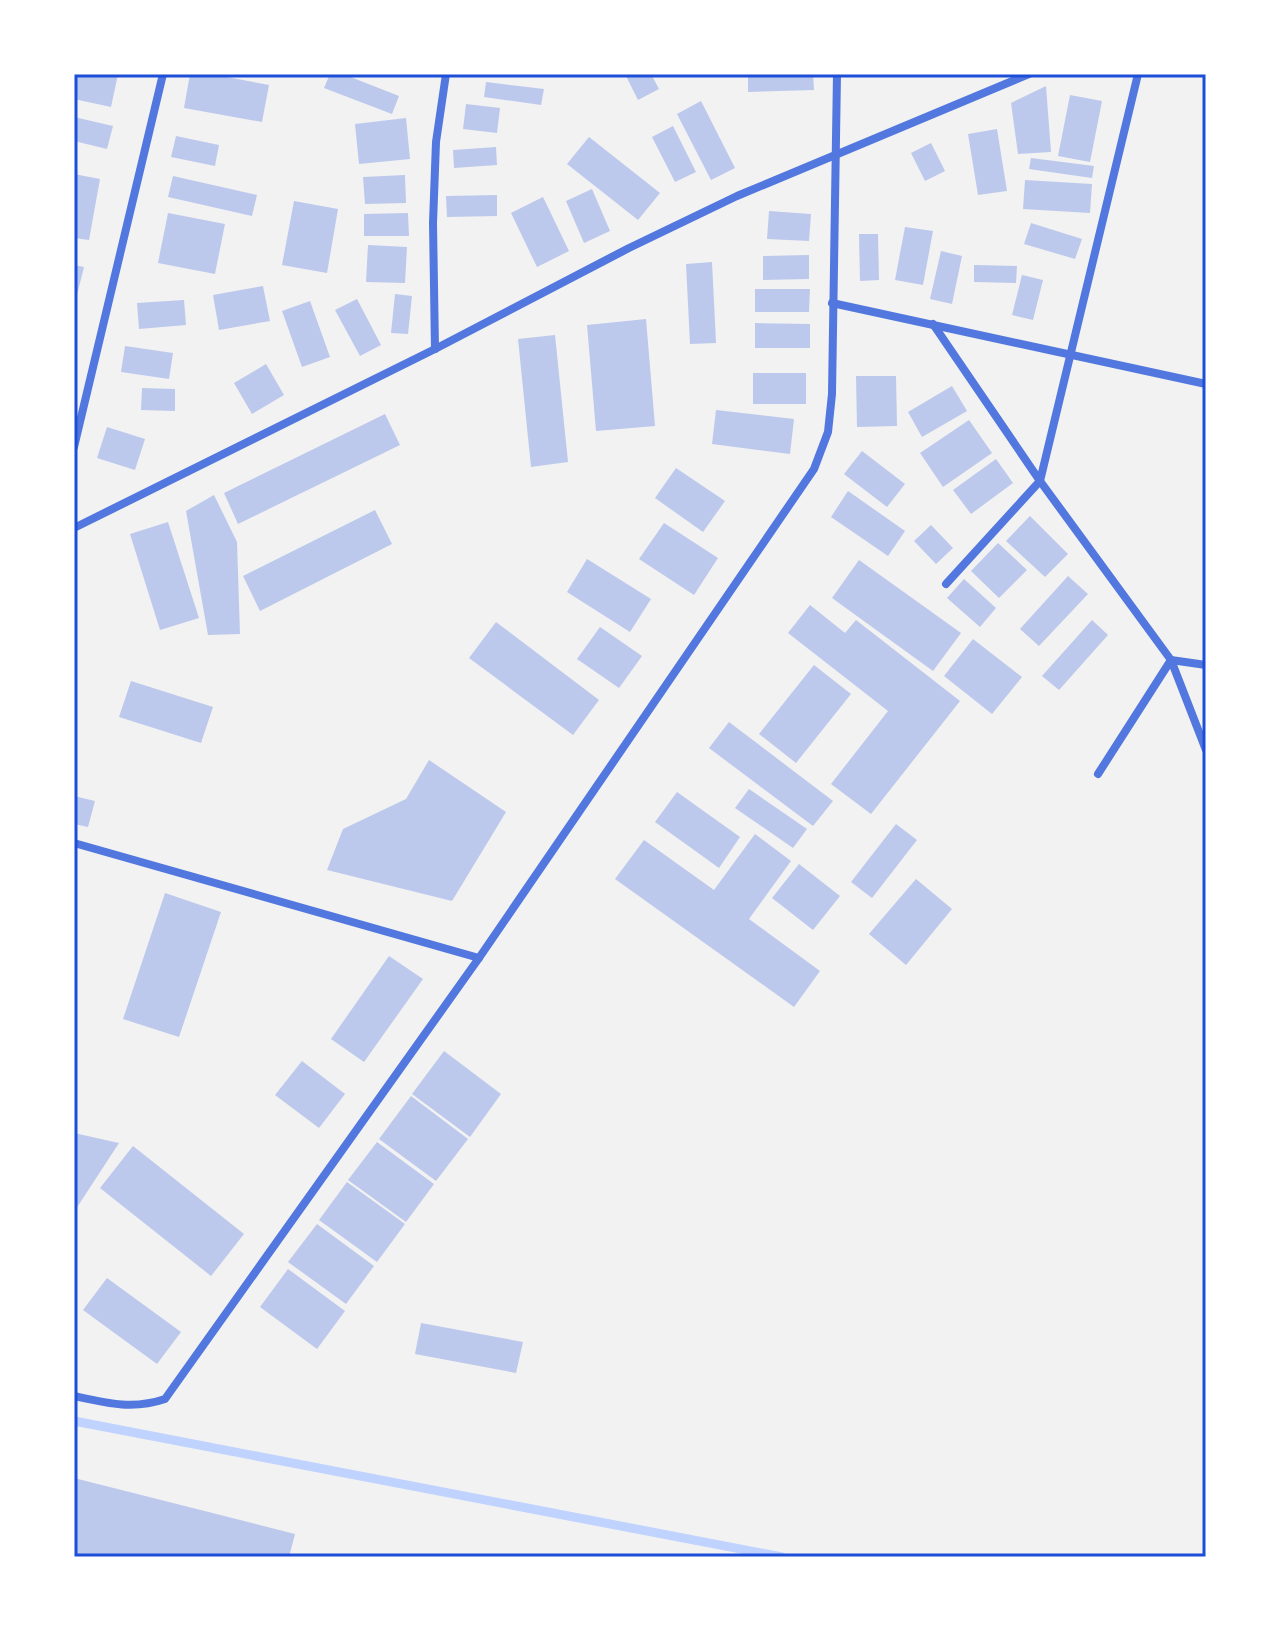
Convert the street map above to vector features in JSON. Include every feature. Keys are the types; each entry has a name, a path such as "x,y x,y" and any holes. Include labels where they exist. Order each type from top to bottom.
{"street":[{"path":"74,447 163,74"},
{"path":"435,349 435,169 446,74"},
{"path":"74,1396 136,1407 165,1399 479,958 814,469 828,432 832,394 837,74"},
{"path":"74,528 737,196 1029,74"},
{"path":"946,584 1040,481 1138,74"},
{"path":"832,303 1206,384"},
{"path":"933,324 1040,481 1171,660 1206,750"},
{"path":"1171,660 1206,665"},
{"path":"1098,774 1171,660"},
{"path":"74,843 479,958"}],"building":[{"path":"74,74 118,74 111,107 74,99"},
{"path":"190,74 211,74 269,85 262,122 184,108"},
{"path":"330,74 343,74 399,96 392,114 324,88"},
{"path":"625,74 651,74 659,89 638,100"},
{"path":"748,74 813,74 814,90 748,92"},
{"path":"486,82 544,89 541,105 484,97"},
{"path":"1046,86 1051,152 1018,154 1011,103"},
{"path":"1070,95 1102,101 1090,162 1058,156"},
{"path":"701,101 735,168 711,180 677,114"},
{"path":"466,104 500,108 497,133 463,129"},
{"path":"74,117 113,126 107,149 74,141"},
{"path":"406,118 410,159 359,164 355,124"},
{"path":"673,126 696,172 675,182 652,137"},
{"path":"997,129 1007,191 978,195 968,134"},
{"path":"176,136 219,145 215,166 171,157"},
{"path":"589,137 660,193 638,220 567,164"},
{"path":"931,143 945,171 925,181 911,153"},
{"path":"496,147 497,165 454,168 453,150"},
{"path":"1031,158 1094,166 1092,178 1029,169"},
{"path":"74,174 100,179 89,240 74,238"},
{"path":"405,175 406,203 365,204 363,177"},
{"path":"173,176 257,195 252,216 168,197"},
{"path":"1025,180 1092,184 1090,213 1023,209"},
{"path":"592,189 610,231 584,243 566,201"},
{"path":"497,195 497,216 447,217 446,196"},
{"path":"543,197 569,251 537,267 511,213"},
{"path":"294,201 338,209 327,273 282,265"},
{"path":"769,211 811,214 809,241 767,239"},
{"path":"168,213 225,224 215,274 158,263"},
{"path":"408,213 409,236 364,236 364,214"},
{"path":"1031,223 1082,239 1075,259 1024,244"},
{"path":"905,227 933,231 923,285 895,280"},
{"path":"859,234 878,234 879,280 860,281"},
{"path":"368,245 407,247 405,283 366,282"},
{"path":"941,251 962,256 952,304 930,299"},
{"path":"809,255 809,279 763,280 763,256"},
{"path":"712,262 716,343 690,344 686,264"},
{"path":"74,265 84,267 75,303 74,303"},
{"path":"974,265 1017,266 1016,283 974,282"},
{"path":"1022,275 1043,280 1033,320 1012,315"},
{"path":"263,286 270,321 219,330 213,295"},
{"path":"755,289 810,289 809,312 755,312"},
{"path":"395,294 412,296 408,334 391,333"},
{"path":"357,299 381,345 360,356 335,310"},
{"path":"184,300 186,325 139,329 137,303"},
{"path":"310,301 330,357 302,367 282,311"},
{"path":"646,319 655,426 596,431 587,325"},
{"path":"755,323 810,324 810,348 755,348"},
{"path":"555,335 568,462 531,467 518,339"},
{"path":"125,346 173,353 169,379 121,372"},
{"path":"266,364 284,395 252,414 234,383"},
{"path":"753,373 806,373 806,404 753,404"},
{"path":"856,376 896,376 897,426 857,427"},
{"path":"952,386 967,411 922,437 908,412"},
{"path":"142,388 175,389 175,411 141,410"},
{"path":"716,410 794,419 790,454 712,444"},
{"path":"385,414 400,445 238,524 224,493"},
{"path":"969,420 992,453 943,487 920,453"},
{"path":"107,427 145,439 135,470 97,458"},
{"path":"862,451 905,484 887,507 844,474"},
{"path":"996,459 1013,483 971,514 953,490"},
{"path":"676,468 725,501 703,532 655,498"},
{"path":"848,491 905,531 888,556 831,517"},
{"path":"214,495 237,542 240,634 208,635 186,511"},
{"path":"375,510 392,544 260,611 243,576"},
{"path":"1030,516 1068,554 1045,577 1006,541"},
{"path":"168,522 199,618 160,630 130,534"},
{"path":"664,523 718,558 694,595 639,559"},
{"path":"931,525 953,548 936,564 914,541"},
{"path":"998,543 1027,570 999,598 971,571"},
{"path":"587,559 651,599 630,632 567,592"},
{"path":"859,560 961,633 933,671 832,598"},
{"path":"1068,576 1088,594 1039,646 1020,629"},
{"path":"964,579 996,608 980,627 947,598"},
{"path":"810,605 845,633 856,620 960,701 871,814 831,784 888,711 788,633"},
{"path":"1092,620 1108,635 1059,690 1042,676"},
{"path":"496,622 599,700 573,735 469,658"},
{"path":"600,627 642,656 619,688 577,659"},
{"path":"973,639 1022,677 992,714 944,676"},
{"path":"814,665 851,694 796,763 759,734"},
{"path":"131,681 213,707 201,743 119,717"},
{"path":"729,722 833,801 813,826 709,748"},
{"path":"429,760 506,812 452,901 327,870 343,829 406,799"},
{"path":"749,789 807,829 793,848 735,808"},
{"path":"677,792 740,837 719,868 655,822"},
{"path":"74,796 95,801 88,827 74,824"},
{"path":"896,824 917,840 872,898 851,882"},
{"path":"755,834 791,861 749,919 820,971 794,1007 615,879 644,840 714,890"},
{"path":"799,864 840,896 813,930 772,898"},
{"path":"916,879 952,909 906,965 869,934"},
{"path":"165,893 221,912 179,1037 123,1019"},
{"path":"389,956 423,979 364,1062 331,1039"},
{"path":"444,1051 501,1094 470,1137 412,1094"},
{"path":"302,1061 345,1094 319,1128 275,1095"},
{"path":"411,1096 468,1139 436,1181 379,1139"},
{"path":"74,1133 119,1143 74,1212"},
{"path":"377,1142 434,1184 406,1222 348,1180"},
{"path":"133,1146 244,1234 211,1276 100,1188"},
{"path":"347,1182 405,1224 377,1262 319,1220"},
{"path":"317,1224 374,1266 346,1304 288,1262"},
{"path":"288,1269 345,1311 317,1349 260,1307"},
{"path":"107,1278 181,1332 157,1364 83,1310"},
{"path":"421,1323 523,1342 516,1373 415,1354"},
{"path":"74,1478 295,1534 289,1557 154,1557 141,1554 140,1557 74,1557"}],"waterway":[{"path":"74,1421 782,1557"}]}
